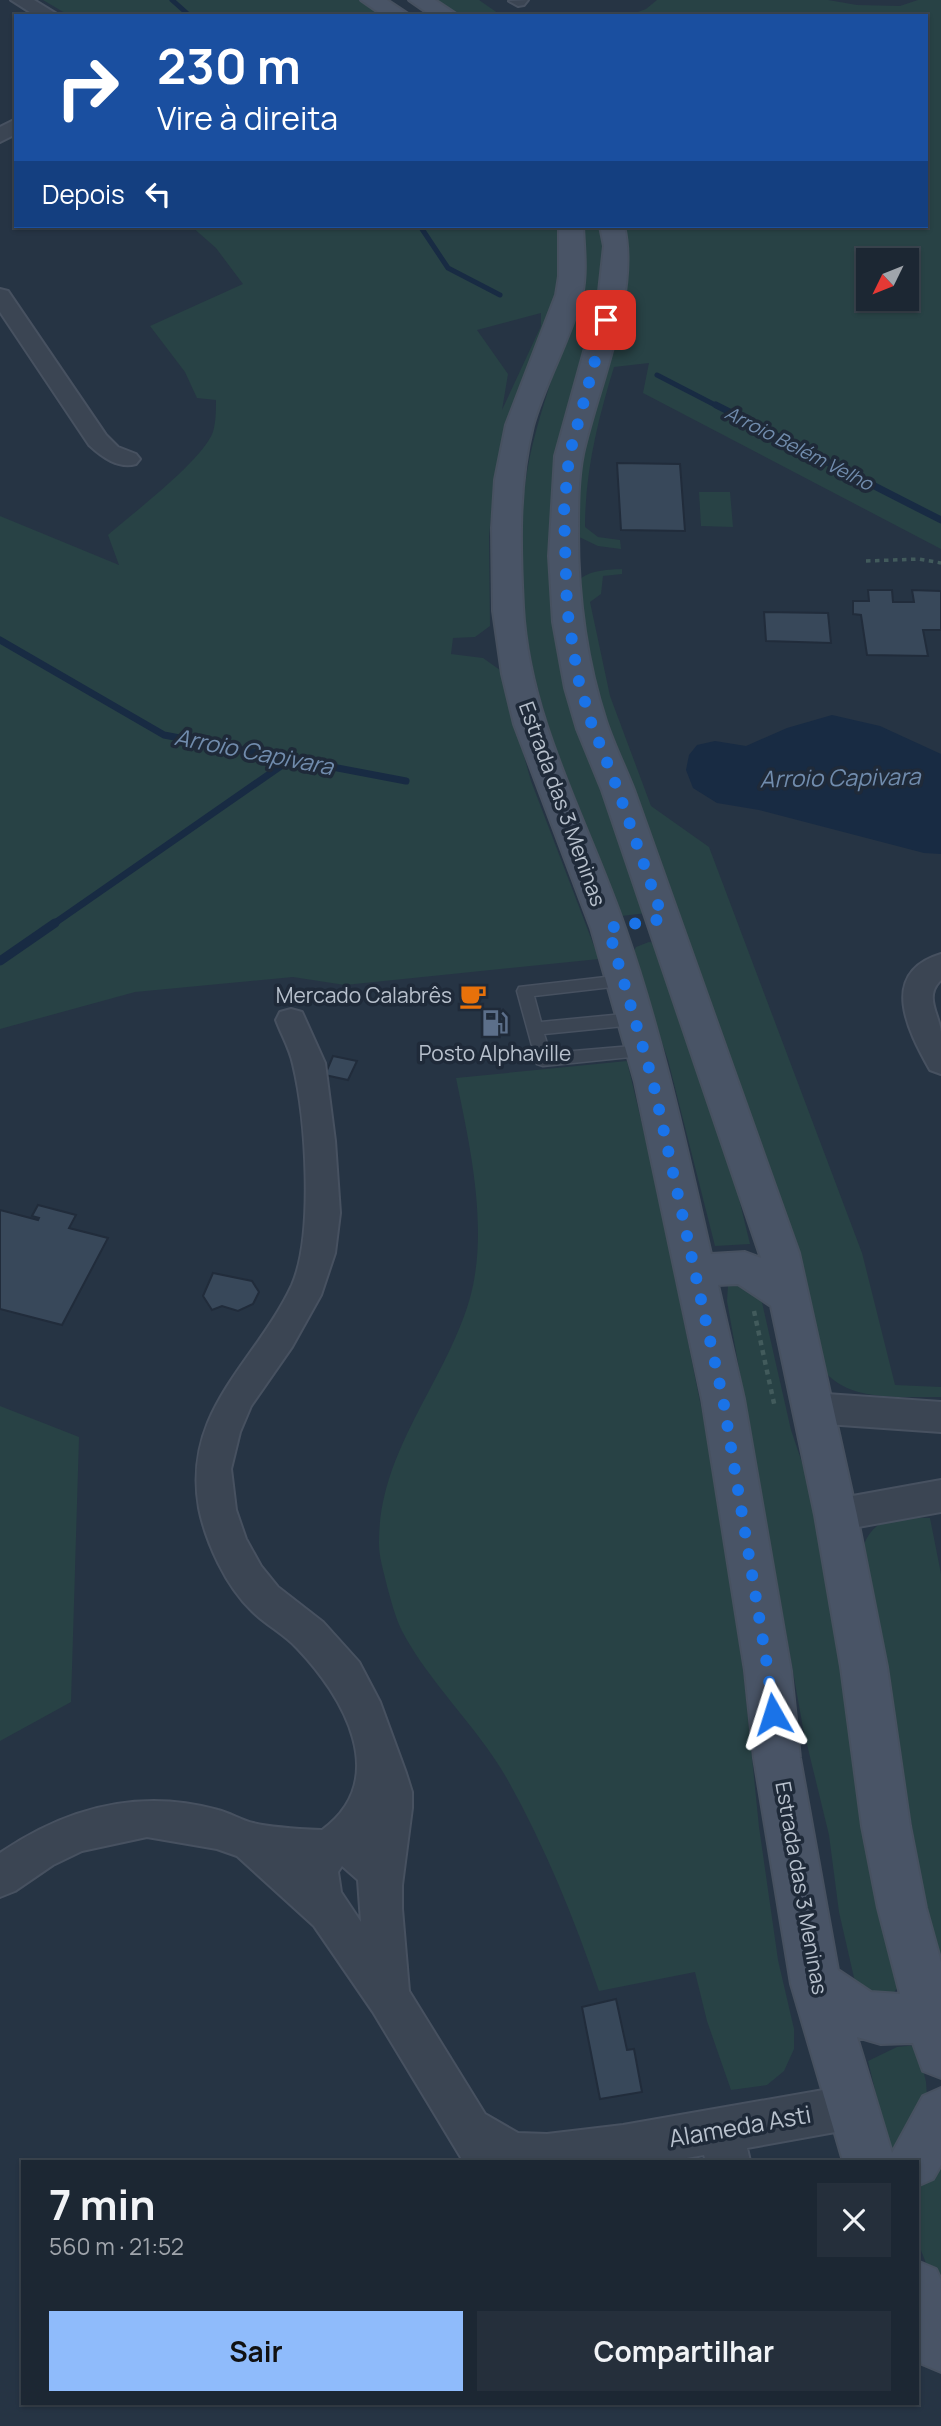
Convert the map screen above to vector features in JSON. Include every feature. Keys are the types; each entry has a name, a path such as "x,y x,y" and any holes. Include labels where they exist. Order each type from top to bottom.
{"main road":[{"path":"372,0 396,14"},
{"path":"420,0 444,14"},
{"name":"Estrada das 3 Meninas","path":"571,228 572,276 569,295 520,425 509,480 506,528 508,611 517,674 530,724 608,928 639,1035 723,1399 768,1671 777,1758 816,1984 869,2160"},
{"path":"612,228 616,246 611,302 572,443 566,481 564,538 567,609 578,678 591,722 618,790 779,1253 836,1515 864,1667 886,1826 902,1908 936,2034"},
{"path":"608,928 663,919"},
{"path":"694,1271 745,1268 788,1297"},
{"path":"816,1984 856,2013 936,2034"},
{"path":"916,2160 941,2114"},
{"path":"919,2293 941,2345"}],"street":[{"path":"20,0 47,14"},
{"path":"0,296 97,440 110,452 128,459"},
{"path":"941,965 927,974 916,995 916,1005 941,1062"},
{"path":"291,1020 309,1063 319,1141 323,1213 318,1253 309,1285 280,1337 236,1399 222,1432 213,1469 218,1510 229,1544 248,1578 265,1599 309,1634 345,1675 360,1702 392,1792 391,1830 381,1885 388,1997"},
{"path":"812,1408 941,1417"},
{"path":"836,1515 941,1496"},
{"path":"330,1913 321,1896 317,1869 328,1850 359,1822 370,1802 375,1786 378,1756"},
{"path":"0,1877 37,1851 78,1832 148,1818 217,1829 251,1842 293,1849 328,1850 343,1846 354,1850 375,1867 381,1885"},
{"path":"251,1842 330,1913"},
{"name":"Alameda Asti","path":"330,1913 388,1997 477,2145 496,2147 518,2155 547,2156 723,2146 852,2107"}],"lane":[{"path":"623,981 525,991 543,1060 639,1035"},
{"path":"535,1029 639,1035"}],"path":[{"path":"866,562 919,559 941,563"}],"green space":[{"path":"43,0 360,0 387,14 67,14"},
{"path":"430,0 479,0 499,14 454,14"},
{"path":"657,0 828,0 857,5 900,6 918,0 941,0 941,549 643,393 649,363 614,367 590,466 585,527 598,537 620,540 621,549 598,546 577,536 571,511 625,241 622,228 928,228 928,14 632,14 646,9"},
{"path":"193,228 562,228 561,279 522,397 506,423 495,475 489,537 490,626 475,637 453,638 451,654 483,658 500,670 531,781 599,959 345,985 293,977 135,992 0,1029 0,516 119,565 108,535 182,472 206,444 213,432 215,420 216,400 197,398 185,372 150,326 243,284 216,248","holes":["541,313 541,326 502,410 508,374 477,330"]},
{"path":"580,228 604,228 606,276 557,456 550,556 647,913 621,916 546,718 531,658 522,596 521,534 527,472 569,320 580,258"},
{"path":"699,492 730,492 733,527 701,526"},
{"path":"622,569 622,574 603,576 601,594 590,602 610,696 651,806 709,847 862,1253 895,1385 941,1387 941,1397 895,1397 864,1393 836,1382 825,1372 597,703 576,583 591,573"},
{"path":"649,942 655,943 727,1149 750,1244 715,1246 668,1060 632,955 636,947"},
{"path":"627,1061 656,1183 715,1476 744,1678 759,1827 778,1960 794,2029 794,2049 784,2071 767,2085 731,2090 707,2021 695,1972 599,1991 557,1882 506,1777 426,1669 402,1631 390,1597 379,1549 382,1510 389,1478 459,1329 470,1298 475,1272 478,1216 472,1159 456,1078"},
{"path":"740,1279 761,1298 791,1430 827,1536 901,1983 892,1995 875,2000 855,1982 839,1912 829,1835 803,1728 727,1301 728,1285"},
{"path":"0,1406 79,1437 71,1702 0,1741"},
{"path":"898,1517 930,1518 941,1574 941,1975 862,1551 875,1528"},
{"path":"917,2045 927,2097 900,2156 892,2160 868,2061 897,2047"},
{"path":"941,2144 941,2302 919,2245 919,2175"}],"water":[{"path":"832,715 880,726 941,754 941,854 924,853 759,810 717,803 693,788 686,770 689,755 697,745 715,741 746,746 787,728"}],"building":[{"path":"617,463 680,464 685,531 621,530"},
{"path":"868,590 892,590 893,602 914,602 912,590 941,591 941,630 923,630 928,656 867,655 861,615 853,614 853,601 869,601"},
{"path":"764,612 828,613 831,643 766,641"},
{"path":"333,1056 357,1061 348,1080 325,1075"},
{"path":"38,1205 76,1215 69,1228 108,1238 62,1325 0,1309 0,1210 38,1220 39,1218 32,1216"},
{"path":"213,1273 252,1281 259,1292 253,1304 238,1311 222,1306 212,1310 203,1296"},
{"path":"616,1999 627,2050 634,2049 642,2092 600,2099 582,2007"}],"waterway":[{"name":"Arroio Belém Velho","path":"172,0 188,14"},
{"name":"Arroio Belém Velho","path":"421,228 448,268 500,295"},
{"name":"Arroio Belém Velho","path":"657,375 719,407"},
{"name":"Arroio Belém Velho","path":"716,405 941,520"},
{"name":"Arroio Capivara","path":"0,640 164,735 291,759"},
{"path":"52,925 291,759"},
{"name":"Arroio Capivara","path":"291,759 406,781"},
{"path":"0,961 55,923"}],"place":[{"name":"Mercado Calabrês","path":"473,996"},
{"name":"Posto Alphaville","path":"495,1023"}],"route":[{"path":"606,320 594,356 569,456 564,511 567,609 578,678 591,722 663,919 608,928 653,1082 723,1399 773,1714"}]}
